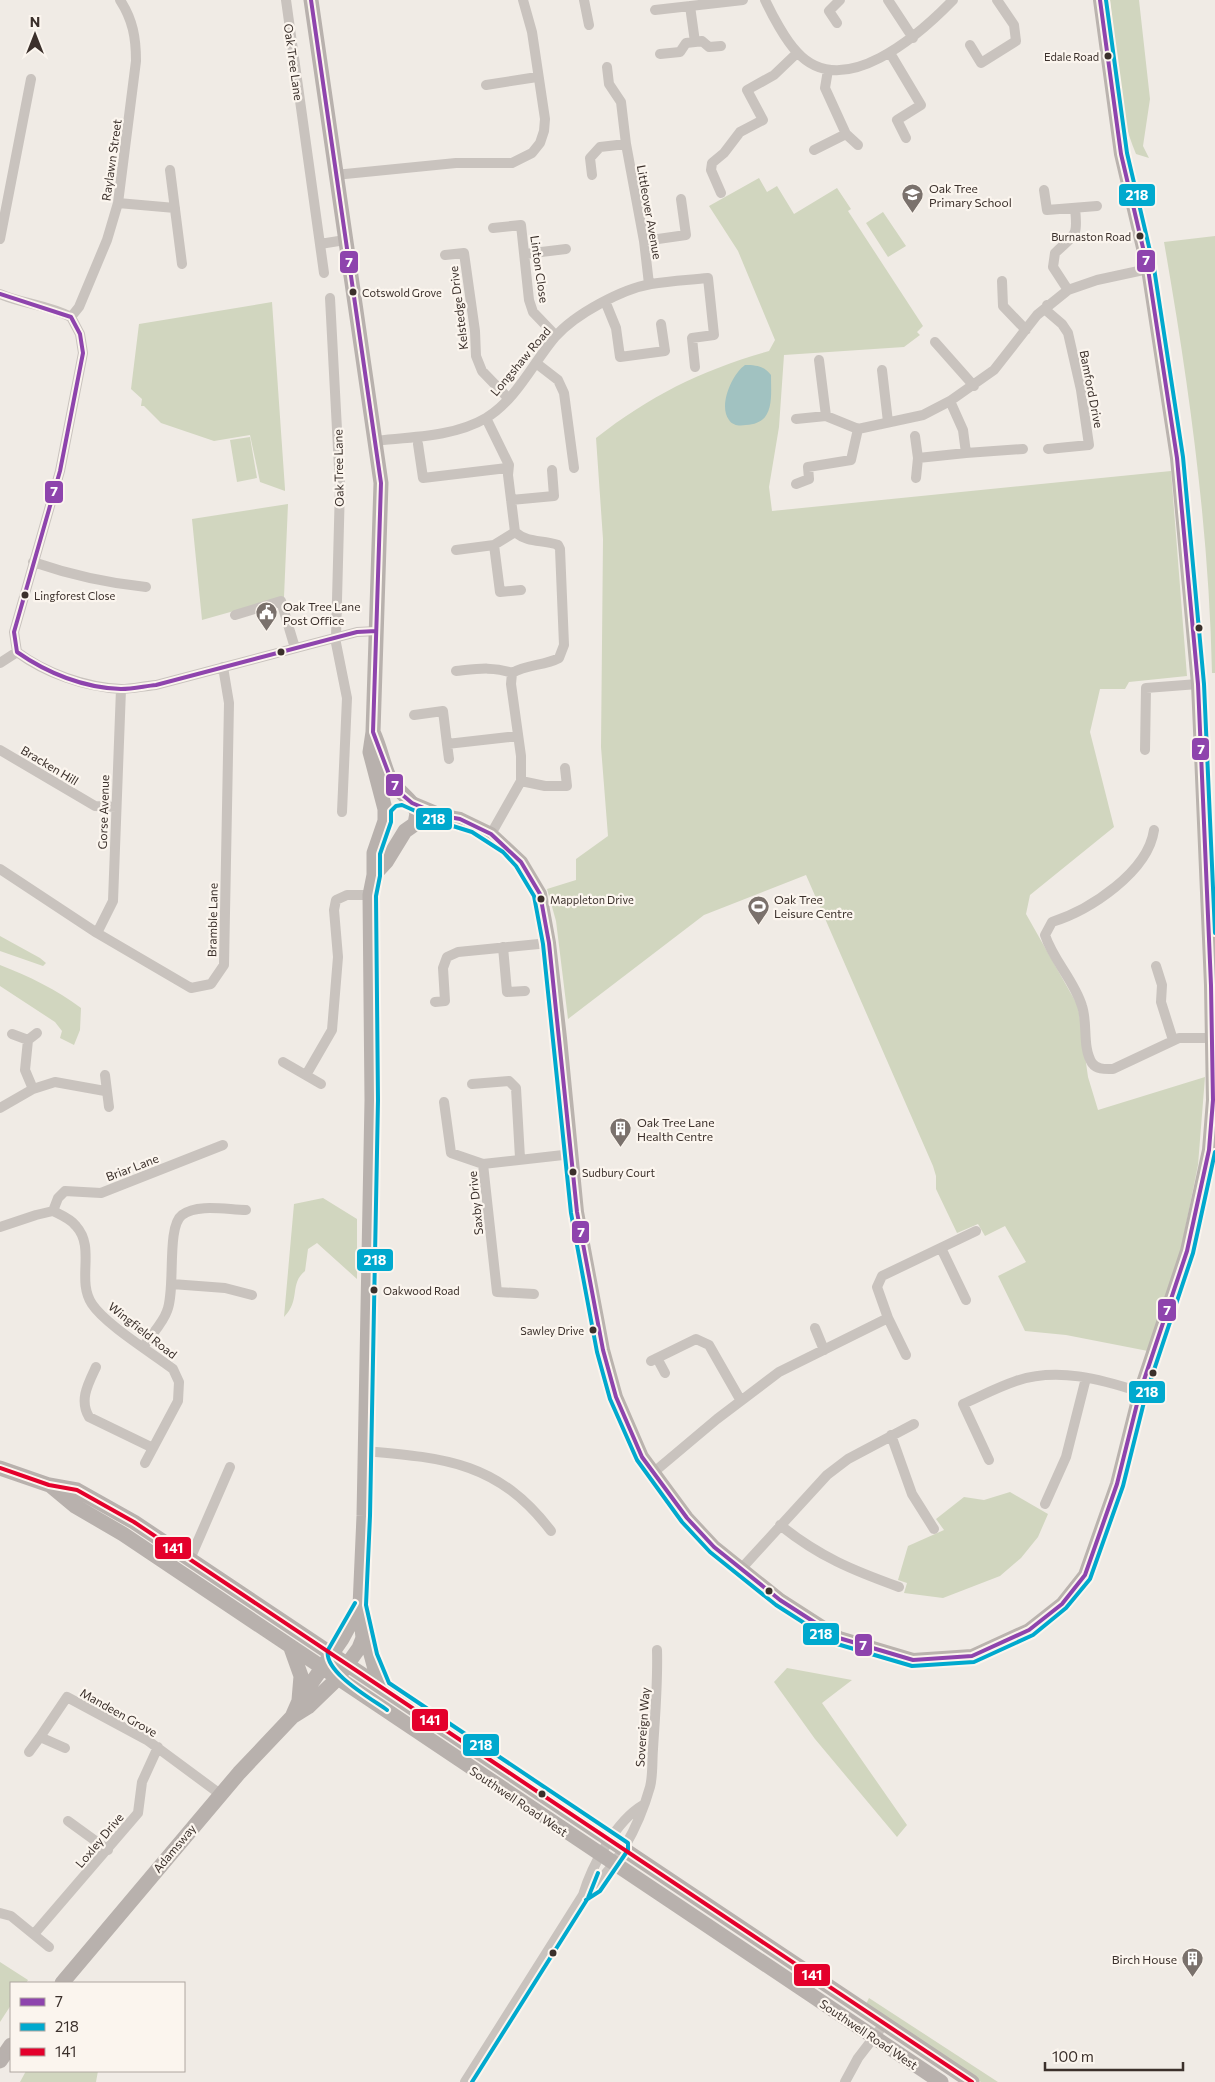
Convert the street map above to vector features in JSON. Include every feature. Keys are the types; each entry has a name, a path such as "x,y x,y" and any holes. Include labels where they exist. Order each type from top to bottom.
{"main road":[{"name":"Oak Tree Lane","path":"311,0 380,483 373,732 370,752 385,815"},
{"name":"Oak Tree Lane","path":"373,732 390,777 410,801"},
{"path":"374,875 386,862 410,828 418,813 410,801 397,799 385,815 374,854 374,875 370,895 372,1100 360,1606 372,1661 384,1687"},
{"path":"385,815 396,831 410,828"},
{"path":"0,1468 49,1485 77,1490 134,1522 258,1603 328,1661 336,1672 343,1671 361,1644 364,1628"},
{"path":"49,1485 75,1506 123,1534 292,1648 328,1661"},
{"path":"328,1661 360,1606"},
{"path":"292,1648 301,1676 298,1701"},
{"name":"Adamsway","path":"292,1717 298,1701 328,1661"},
{"name":"Adamsway","path":"63,1982 220,1794 292,1717 308,1708 343,1671"},
{"name":"Southwell Road West","path":"343,1671 384,1687 972,2082"},
{"name":"Southwell Road West","path":"343,1671 424,1736 941,2082"},
{"path":"0,2061 10,2046"}],"street":[{"name":"Raylawn Street","path":"71,317 78,307 107,240 118,203 136,61 136,40 129,15 120,0"},
{"name":"Oak Tree Lane","path":"286,0 324,272"},
{"path":"335,175 456,163 512,162 532,153 540,142 544,130 543,104 537,77 532,32 524,0"},
{"path":"584,0 589,25"},
{"path":"655,10 743,0"},
{"path":"765,0 797,52 828,70 863,65 890,52 913,38 953,0"},
{"path":"837,23 829,11 840,0"},
{"path":"888,0 913,38"},
{"path":"970,45 981,63 1016,41 1014,25 997,0"},
{"path":"410,801 443,816 460,819 490,834 521,862 540,894 549,943 577,1212 603,1350 616,1397 642,1456 695,1528 714,1547 780,1600 839,1638 913,1660 972,1656 1029,1630 1062,1604 1085,1575 1117,1484 1140,1392 1187,1251 1209,1150 1213,1100 1198,684 1177,458 1148,268 1120,154 1100,0"},
{"path":"690,6 694,42"},
{"path":"660,54 680,52 686,43 702,41 709,47 721,46"},
{"path":"722,193 711,170 712,162 724,153 740,132 764,120 746,90 774,75 797,52"},
{"path":"890,52 921,105 897,120 906,138"},
{"name":"Littleover Avenue","path":"607,67 609,84 620,102 644,241 649,284"},
{"path":"828,70 825,88 846,134 858,145"},
{"path":"486,85 537,77"},
{"path":"0,239 31,79"},
{"path":"814,150 846,134"},
{"path":"592,175 590,158 600,147 626,144"},
{"path":"170,170 182,264"},
{"path":"1044,190 1047,210 1097,206"},
{"path":"644,241 686,235 681,199"},
{"path":"118,203 175,208"},
{"path":"1068,290 1053,267 1055,253 1074,237 1077,229 1075,208"},
{"name":"Linton Close","path":"493,228 521,225 529,300 534,312 556,336"},
{"path":"320,244 345,240"},
{"path":"525,254 566,249"},
{"name":"Kelstedge Drive","path":"444,255 464,253 475,331 476,356 482,371 508,398"},
{"path":"796,419 826,416 858,429 923,414 950,401 974,386 1003,361 1047,305 1068,290 1097,280 1148,268"},
{"name":"Longshaw Road","path":"374,441 423,436 462,428 486,418 508,398 556,336 573,321 605,301 649,284 708,278 714,335 692,338 695,367"},
{"path":"1002,281 1002,306 1026,330"},
{"path":"0,294 16,301 57,309 71,317 80,334 83,352 60,471 14,632 17,652 35,666 77,681 121,689 156,685 360,631 376,632"},
{"name":"Oak Tree Lane","path":"330,298 340,477 335,638 347,698 342,812"},
{"path":"605,301 616,328 620,357 665,351 661,324"},
{"name":"Bamford Drive","path":"1047,305 1048,312 1068,332 1081,390 1090,444 1048,449"},
{"path":"935,342 974,386"},
{"path":"819,360 826,416"},
{"path":"536,363 558,380 564,393 574,468"},
{"path":"882,370 888,422"},
{"path":"950,401 963,430 966,453"},
{"path":"456,671 486,667 512,673 524,666 552,662 559,658 564,646 558,545 524,540 515,532 507,468 509,465 486,418"},
{"path":"796,484 809,479 808,467 851,460 858,429"},
{"path":"915,436 918,458 916,478"},
{"path":"418,444 422,478 507,468"},
{"path":"918,458 1023,449"},
{"path":"511,500 554,496 552,470"},
{"path":"456,550 494,545 515,532"},
{"path":"494,545 500,592 521,590"},
{"path":"33,562 69,575 107,583 146,587"},
{"path":"235,615 281,602 295,648"},
{"path":"0,663 17,652"},
{"name":"Bramble Lane","path":"0,869 97,933 191,988 212,984 224,965 229,703 223,667"},
{"path":"490,834 521,781 518,736 511,684 512,673"},
{"path":"1145,750 1146,688 1198,684"},
{"name":"Gorse Avenue","path":"97,933 113,901 121,689"},
{"path":"414,715 443,711 449,759"},
{"path":"447,744 518,736"},
{"name":"Bracken Hill","path":"0,750 95,806 116,808"},
{"path":"521,781 545,786 566,786 565,768"},
{"path":"410,828 443,816"},
{"path":"1154,830 1148,851 1113,888 1089,906 1052,922 1045,934 1048,944 1072,984 1083,1007 1089,1056 1094,1065 1101,1069 1113,1069 1173,1040 1212,1038"},
{"path":"306,1075 332,1030 338,957 334,910 336,900 346,895 370,895"},
{"path":"434,1002 445,1001 443,968 447,957 458,952 549,943"},
{"path":"502,948 507,992 525,991"},
{"path":"1156,966 1162,985 1161,1002 1173,1040"},
{"path":"33,1089 25,1070 28,1040 37,1033"},
{"path":"12,1034 28,1040"},
{"path":"283,1062 321,1084"},
{"path":"105,1075 105,1091 109,1106"},
{"path":"472,1084 510,1081 516,1088 520,1158"},
{"path":"0,1108 33,1089 55,1082 105,1091"},
{"path":"444,1102 451,1152 483,1164"},
{"name":"Briar Lane","path":"54,1211 58,1198 66,1191 101,1193 223,1145"},
{"name":"Saxby Drive","path":"534,1294 496,1292 483,1164 520,1158 572,1154"},
{"path":"144,1346 167,1311 172,1284 175,1225 181,1215 196,1209 240,1206"},
{"path":"0,1227 36,1214 54,1211"},
{"name":"Wingfield Road","path":"54,1211 76,1226 86,1246 86,1285 91,1303 104,1317 173,1369 179,1382 178,1401 145,1463"},
{"path":"906,1356 888,1318 877,1287 882,1276 976,1231"},
{"path":"941,1248 966,1300"},
{"path":"172,1284 225,1288 252,1295"},
{"path":"654,1472 779,1372 888,1318"},
{"path":"815,1328 824,1350"},
{"path":"665,1373 654,1360 696,1339 709,1345 741,1401"},
{"path":"96,1367 83,1399 84,1408 89,1417 153,1448"},
{"path":"80,1373 91,1377"},
{"path":"989,1460 963,1404 1017,1381 1041,1376 1067,1375 1086,1378 1140,1392"},
{"path":"1045,1504 1066,1457 1086,1378"},
{"path":"741,1569 827,1475 848,1459 914,1424"},
{"path":"891,1435 912,1494 934,1529"},
{"path":"365,1451 447,1460 489,1476 524,1501 551,1531"},
{"path":"190,1559 230,1467"},
{"path":"780,1525 808,1548 854,1571 899,1587"},
{"name":"Sovereign Way","path":"617,1843 640,1820 643,1805 651,1786 658,1676 657,1650"},
{"name":"Mandeen Grove","path":"40,1737 66,1697 158,1747 220,1794"},
{"path":"28,1752 40,1737 64,1748"},
{"name":"Loxley Drive","path":"34,1934 138,1813 142,1782 158,1747"},
{"name":"Sovereign Way","path":"617,1843 631,1812 643,1805"},
{"path":"68,1821 108,1850"},
{"path":"583,1896 595,1887 607,1859 617,1843"},
{"path":"465,2082 583,1896 588,1879 607,1859 617,1843"},
{"path":"0,1913 11,1916 49,1947"},
{"path":"845,2082 884,2023"}],"green space":[{"path":"1110,0 1139,0 1150,99 1143,146 1149,158 1136,154 1124,116 1117,78"},
{"path":"759,178 767,192 777,186 794,214 837,188 851,209 848,211 923,326 917,332 920,335 904,347 784,355 779,427 769,487 772,511 1171,471 1187,676 1129,682 1125,689 1100,689 1090,732 1114,827 1030,895 1026,914 1078,1006 1088,1077 1098,1110 1205,1077 1198,1165 1180,1254 1148,1351 1066,1335 1025,1331 998,1276 1026,1262 1005,1226 985,1236 978,1224 957,1233 936,1189 936,1176 933,1166 806,875 704,915 568,1019 556,921 547,889 576,880 576,859 608,836 601,747 603,539 596,438 637,409 678,386 721,367 769,351 775,340 738,251 709,206"},
{"path":"883,212 906,246 888,257 866,223"},
{"path":"1215,236 1215,673 1212,673 1207,565 1196,457 1182,349 1164,242"},
{"path":"272,302 285,491 260,482 250,435 214,441 161,423 144,406 141,406 142,399 131,389 139,324"},
{"path":"250,437 257,478 237,482 230,440"},
{"path":"288,504 284,597 202,620 192,519"},
{"path":"0,936 46,963 43,966 0,951"},
{"path":"0,965 42,984 81,1008 80,1030 74,1045 60,1038 62,1031 55,1022 0,986"},
{"path":"323,1198 357,1219 357,1279 317,1243 308,1249 305,1271 297,1281 292,1304 284,1317 294,1204"},
{"path":"1010,1492 1048,1514 1038,1537 1021,1558 1000,1576 943,1598 904,1593 907,1583 898,1580 908,1546 944,1530 936,1519 964,1497 984,1500"},
{"path":"787,1668 852,1680 822,1703 907,1825 897,1837 815,1739 774,1682"},
{"path":"0,1962 28,1980 27,1982 10,1982 10,2007 0,2022"},
{"path":"869,1998 998,2082 981,2082 866,2004"},
{"path":"25,2072 98,2072 96,2082 20,2082"}],"water":[{"path":"745,365 760,367 771,375 771,400 767,415 762,420 739,425 729,420 725,407 731,383 735,375"}],"transit line":[{"name":"7","path":"311,0 381,483 373,732 390,777 399,792 412,803 443,816 460,819 491,834 521,862 540,894 549,943 577,1212 603,1350 616,1397 642,1457 687,1518 714,1547 780,1600 839,1638 913,1660 972,1656 1029,1630 1062,1604 1085,1575 1117,1484 1140,1392 1187,1251 1209,1150 1213,1100 1211,985 1198,684 1177,458 1148,269 1121,154 1100,0"},
{"name":"218","path":"1106,0 1127,153 1154,268 1183,457 1204,684 1215,933"},
{"name":"7","path":"0,294 71,317"},
{"name":"7","path":"71,317 80,334 83,353 60,471 14,632 17,652 53,673 66,678 93,686 125,689 156,685 357,632 376,631"},
{"name":"218","path":"586,1900 600,1891 628,1850 628,1843 389,1683 377,1654 366,1605 370,1516 378,1100 376,896 380,876 380,854 391,822 391,811 396,806 402,805 440,822 472,832 503,852 516,866 534,896 543,944 571,1213 597,1352 610,1399 637,1460 682,1522 710,1552 776,1605 837,1644 912,1666 974,1662 1033,1635 1066,1608 1090,1579 1123,1486 1146,1394 1193,1253 1215,1152"},
{"name":"141","path":"0,1468 49,1485 77,1490 134,1522 972,2082"},
{"name":"218","path":"355,1603 328,1650 328,1658 333,1667 350,1684 387,1710"},
{"name":"218","path":"472,2082 588,1898 598,1873"}],"place":[{"name":"Edale Road","path":"1108,56"},
{"name":"Oak Tree Primary School","path":"913,214"},
{"name":"Burnaston Road","path":"1140,236"},
{"name":"Cotswold Grove","path":"353,292"},
{"name":"Lingforest Close","path":"25,595"},
{"name":"Oak Tree Lane Post Office","path":"267,632"},
{"name":"Mappleton Drive","path":"541,899"},
{"name":"Oak Tree Leisure Centre","path":"758,925"},
{"name":"Oak Tree Lane Health Centre","path":"621,1148"},
{"name":"Sudbury Court","path":"573,1172"},
{"name":"Oakwood Road","path":"374,1290"},
{"name":"Sawley Drive","path":"593,1330"},
{"name":"Birch House","path":"1193,1978"}]}
